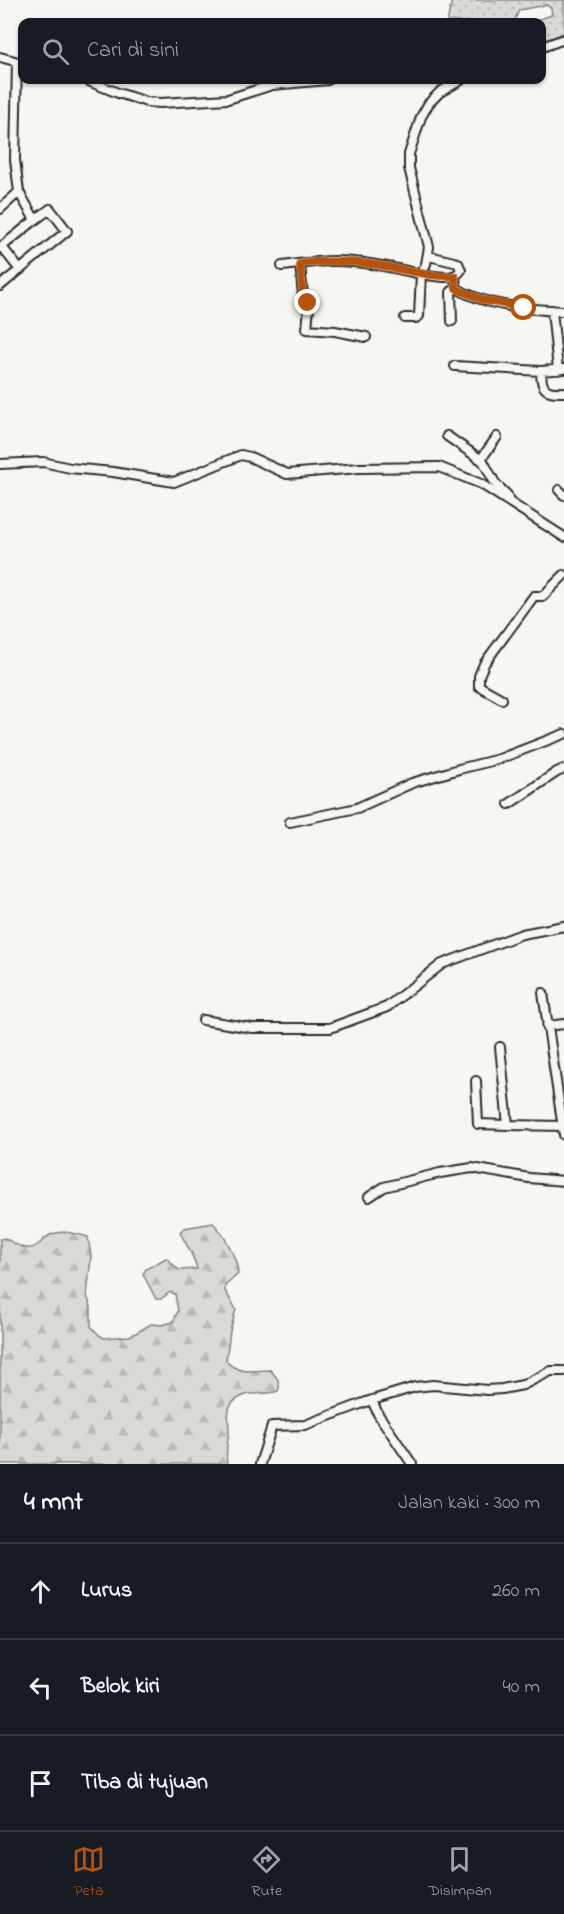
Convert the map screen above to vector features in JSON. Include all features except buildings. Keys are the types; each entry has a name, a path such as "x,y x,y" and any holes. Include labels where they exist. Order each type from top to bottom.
{"street":[{"path":"546,46 564,39"},
{"path":"0,57 18,62"},
{"path":"19,84 15,160 19,192 34,220"},
{"path":"96,84 147,102 159,103 228,99 266,86 287,84"},
{"path":"405,318 419,316 421,274 429,256 429,244 409,168 409,154 421,117 429,103 440,92 454,84"},
{"path":"0,209 19,192"},
{"path":"0,286 20,270 67,231 50,209 1,247 20,270"},
{"path":"282,266 333,261 354,262 421,274 455,276 461,270 458,263 429,256"},
{"path":"300,264 303,296 309,306 307,329 366,337"},
{"path":"455,276 456,288"},
{"path":"456,288 483,300 524,308 564,311"},
{"path":"452,321 451,292 456,288"},
{"path":"455,366 561,369 552,310"},
{"path":"541,370 545,390 550,393 564,392"},
{"path":"447,436 481,459 495,483 507,495 508,500"},
{"path":"481,459 497,437"},
{"path":"0,464 43,462 70,468 174,482 241,455 287,474 359,468 430,466 460,475 508,500 564,537"},
{"path":"502,699 479,686 479,676 484,664 534,596 543,596 564,575"},
{"path":"290,822 357,808 412,783 499,759 564,734"},
{"path":"509,804 564,769"},
{"path":"203,1020 252,1028 330,1028 387,1007 442,964 522,934 564,926"},
{"path":"476,1081 478,1124 564,1129 543,993"},
{"path":"547,1026 564,1024"},
{"path":"500,1047 508,1125"},
{"path":"554,1065 564,1073"},
{"path":"369,1197 384,1187 432,1174 472,1168 529,1178 564,1181"},
{"path":"260,1464 272,1426 305,1425 415,1387 433,1385 487,1390 502,1389 523,1385 551,1371 564,1371"},
{"path":"372,1400 378,1414 412,1464"}],"green space":[{"path":"452,0 564,0 564,35 546,40 546,18 543,18 552,15 551,8 546,5 519,10 516,18 448,18"},
{"path":"213,1223 230,1247 238,1274 225,1286 225,1291 236,1309 226,1361 241,1370 270,1370 279,1385 278,1391 245,1395 230,1406 227,1464 0,1464 0,1239 4,1238 29,1248 59,1232 88,1237 91,1256 87,1296 91,1307 91,1326 104,1338 129,1336 151,1324 162,1325 173,1322 178,1311 175,1294 170,1292 161,1299 156,1299 143,1274 146,1269 166,1258 179,1270 197,1269 180,1232 184,1228"}],"route":[{"path":"308,303 303,296 300,264 333,261 354,262 421,274 455,276 456,288 459,290 483,300 524,308"}]}
